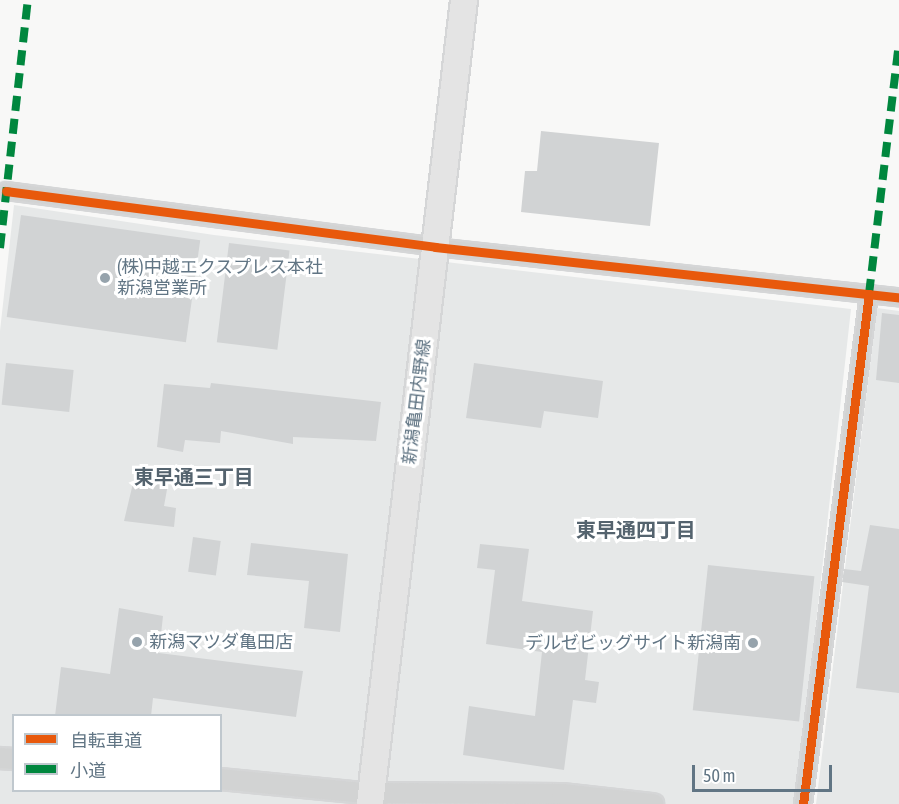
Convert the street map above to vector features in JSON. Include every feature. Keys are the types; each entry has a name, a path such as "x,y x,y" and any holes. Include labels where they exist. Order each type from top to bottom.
{"main road":[{"name":"新潟亀田内野線","path":"370,799 464,0"}],"street":[{"path":"6,191 435,247 899,297"},
{"path":"803,804 869,294"},
{"path":"222,779 370,799 433,804"},
{"path":"370,799 562,794 653,804"}],"shaded area":[{"path":"14,205 214,235 851,309 796,804 0,804 0,331"},
{"path":"877,308 899,311 899,804 816,804"}],"building":[{"path":"541,131 659,143 650,226 521,212 525,171 537,171"},
{"name":"(株)中越エクスプレス本社 新潟営業所","path":"21,215 200,240 186,342 7,317"},
{"path":"229,243 290,250 277,350 217,342"},
{"path":"882,313 899,315 899,383 876,380"},
{"path":"6,363 74,370 69,412 2,405"},
{"path":"474,363 603,381 598,418 544,411 541,428 466,418"},
{"path":"211,383 381,402 376,441 293,437 293,444 221,431 220,443 185,440 183,452 157,447 164,384 210,388"},
{"path":"134,479 168,484 164,506 176,508 174,527 124,521"},
{"path":"870,525 899,529 899,693 856,688 869,586 842,582 844,569 861,571"},
{"path":"193,537 221,541 216,576 188,572"},
{"path":"251,543 348,554 340,632 304,628 309,581 247,575"},
{"path":"480,544 529,549 522,601 593,611 585,680 599,682 596,703 573,700 564,770 463,755 469,706 535,716 542,652 486,644 495,570 477,568"},
{"name":"デルゼビッグサイト新潟南","path":"708,565 814,576 799,721 693,710"},
{"path":"119,608 163,616 159,653 303,671 296,717 153,698 151,714 55,714 61,667 110,674"}],"marked path":[{"path":"0,248 28,0"},
{"path":"869,294 899,44"}],"cycle path":[{"path":"6,191 435,247 899,297"},
{"path":"803,804 869,294"}],"place":[{"name":"(株)中越エクスプレス本社 新潟営業所","path":"105,278"},
{"name":"新潟マツダ亀田店","path":"137,642"},
{"name":"デルゼビッグサイト新潟南","path":"753,643"}],"district":[{"name":"東早通三丁目","path":"194,476"},
{"name":"東早通四丁目","path":"636,529"}]}
